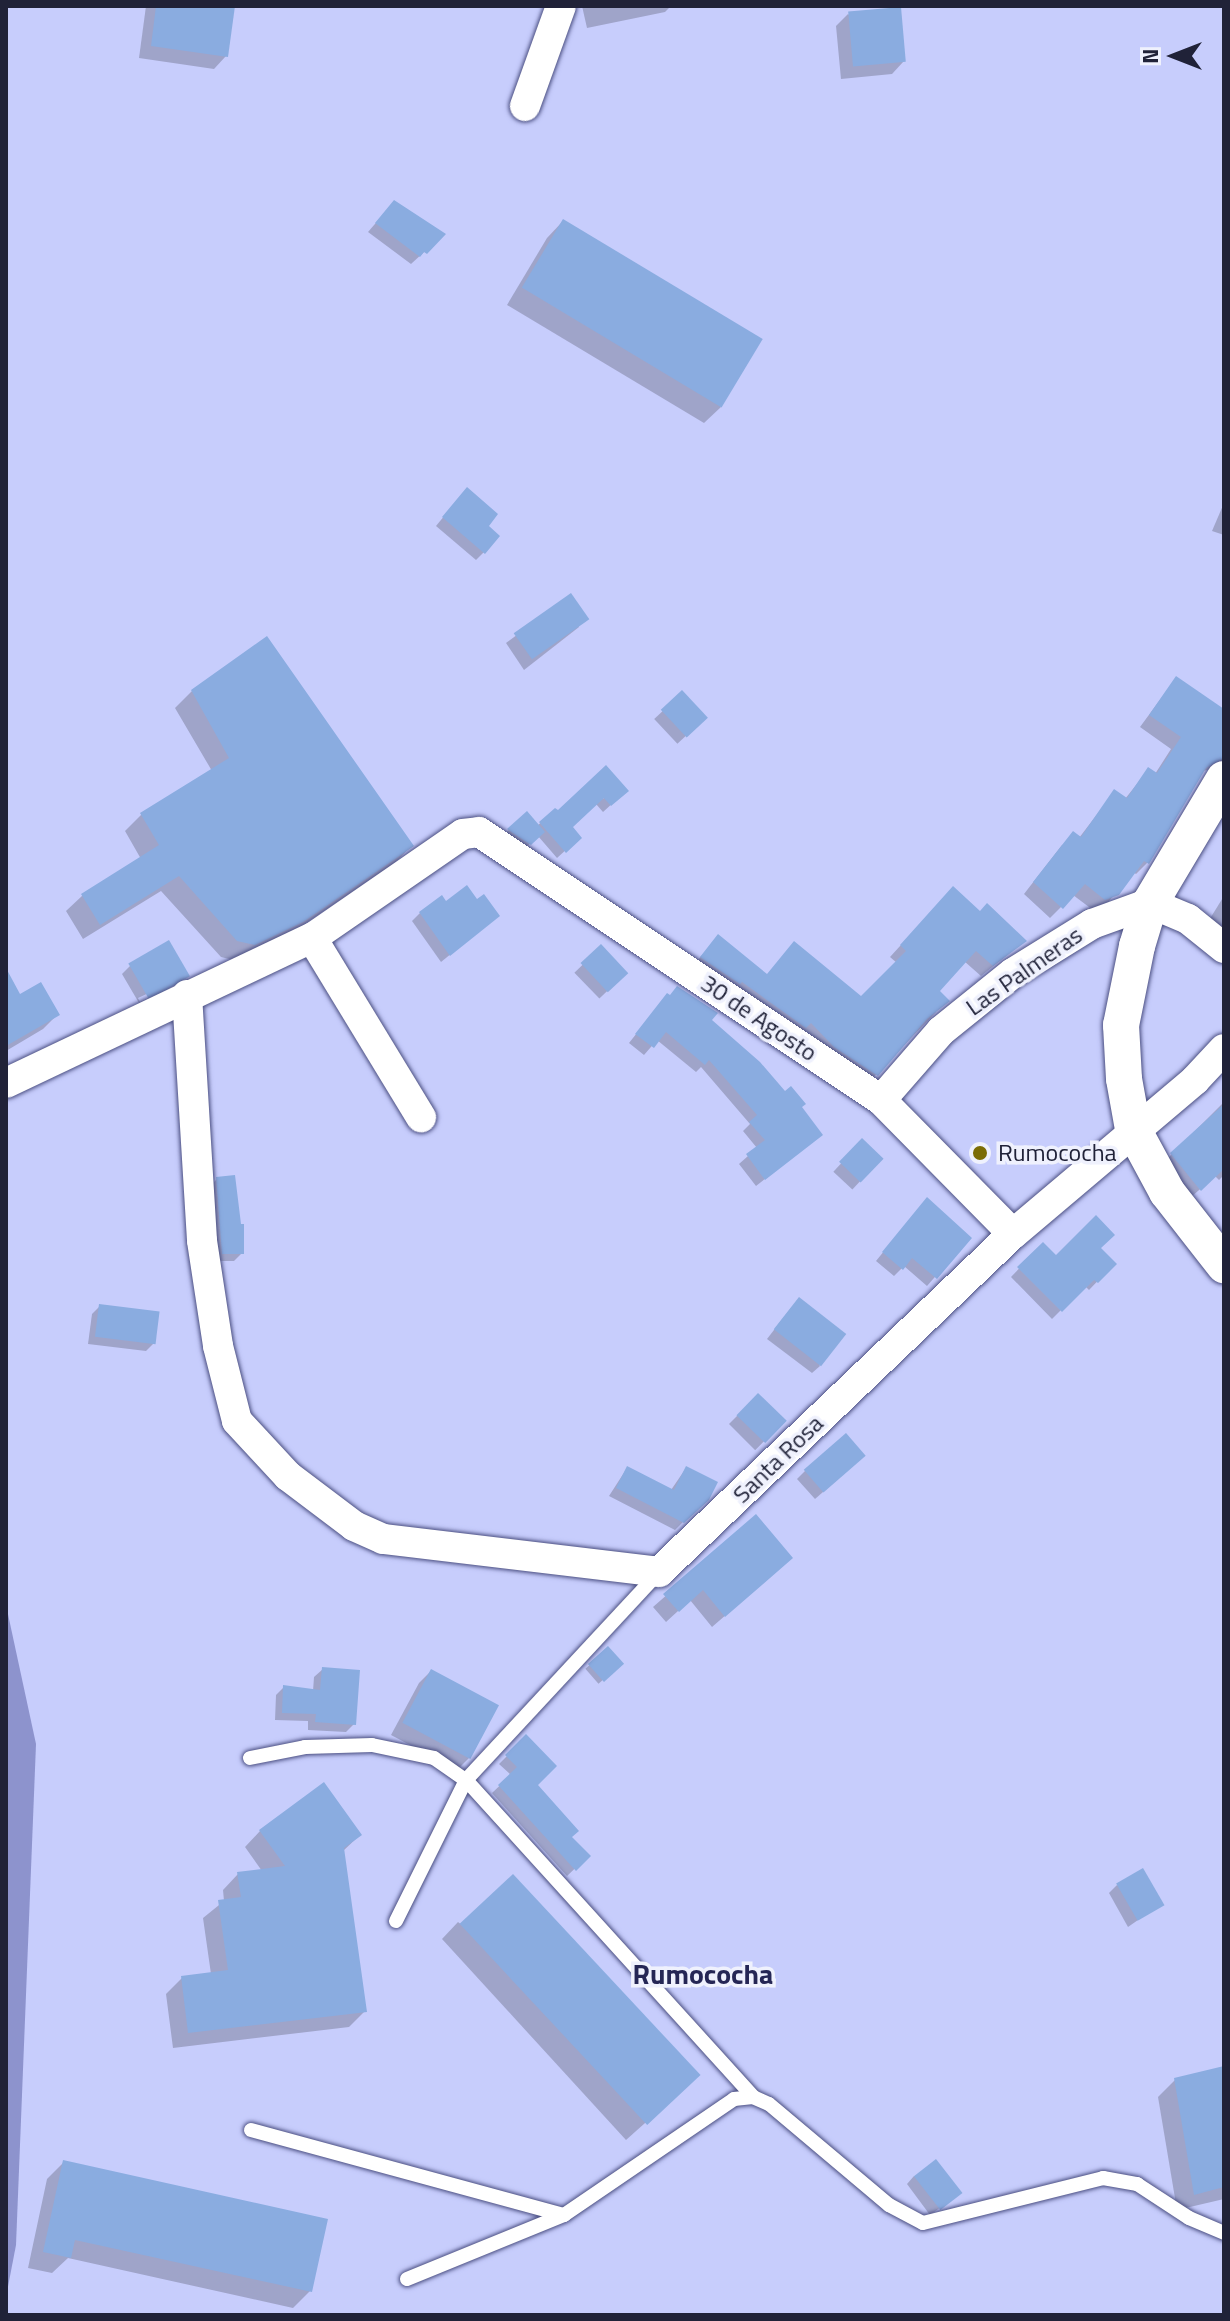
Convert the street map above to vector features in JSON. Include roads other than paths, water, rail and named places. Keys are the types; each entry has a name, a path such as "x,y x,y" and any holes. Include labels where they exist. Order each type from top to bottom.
{"street":[{"path":"525,106 561,6"},
{"path":"1224,779 1150,903 1137,946 1121,1025 1133,1129 1167,1192 1224,1265"},
{"name":"30 de Agosto","path":"312,938 463,834 479,832 881,1100 1013,1234"},
{"path":"1150,903 1188,919 1224,948"},
{"name":"Las Palmeras","path":"881,1100 941,1031 1013,973 1092,924 1150,903"},
{"path":"6,1083 312,938 421,1117"},
{"path":"187,995 202,1241 218,1346 237,1421 288,1476 354,1526 383,1539 659,1572"},
{"name":"Santa Rosa","path":"659,1572 1013,1234 1133,1129 1195,1080 1224,1049"}],"lane":[{"name":"Santa Rosa","path":"396,1921 466,1780 659,1572"},
{"path":"250,1758 305,1747 372,1745 434,1758 466,1780 753,2097 769,2104 889,2205 923,2223 1103,2178 1137,2184 1189,2218 1224,2233"},
{"path":"407,2279 564,2215 734,2099 753,2097"},
{"path":"251,2130 564,2215"}],"water":[{"path":"6,1605 36,1744 16,2245 6,2297"}],"place":[{"name":"Rumococha","path":"980,1153"}],"district":[{"name":"Rumococha","path":"703,1974"}]}
